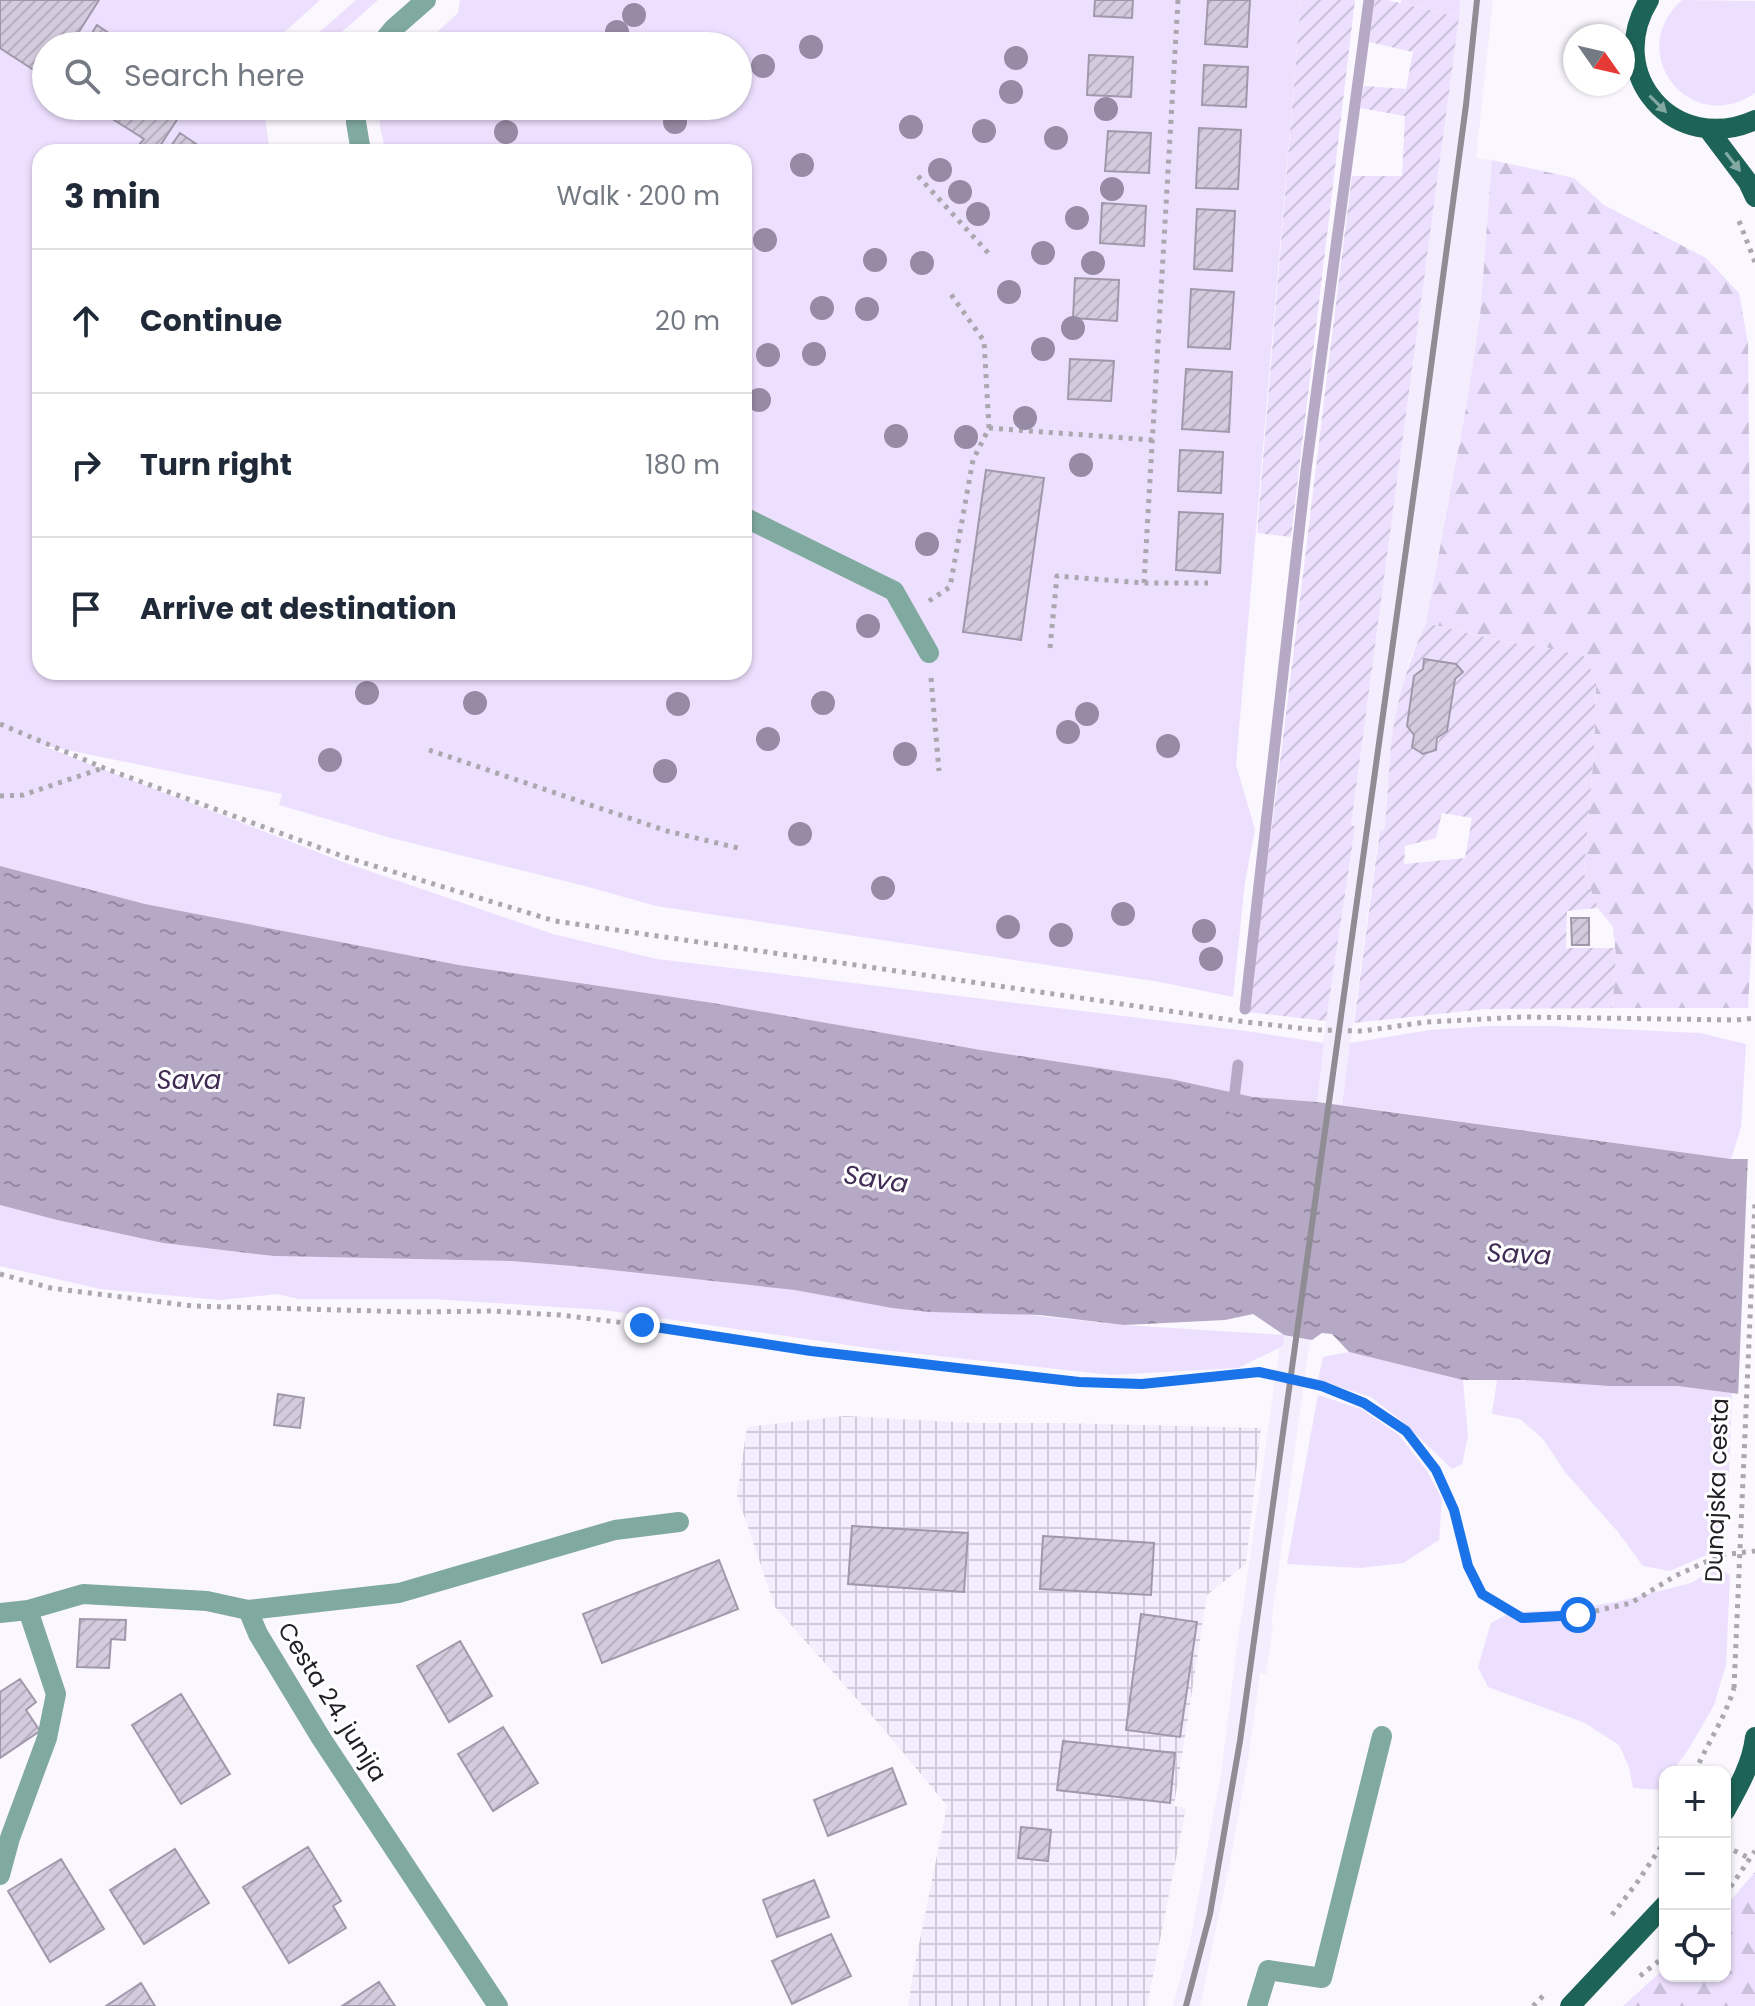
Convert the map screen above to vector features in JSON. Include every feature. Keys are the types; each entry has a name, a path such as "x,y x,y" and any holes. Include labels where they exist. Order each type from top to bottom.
{"main road":[{"path":"1646,2 1636,29 1635,63 1643,85 1657,104 1685,124 1708,129 1732,128 1755,120"},
{"path":"1708,129 1748,182 1755,197"},
{"path":"1731,1804 1749,1782 1755,1737"},
{"path":"1570,2006 1660,1910"}],"street":[{"path":"391,32 426,0"},
{"path":"356,120 360,144"},
{"path":"752,521 894,591 929,653"},
{"path":"248,1610 399,1593 615,1530 679,1522"},
{"name":"Cesta 24. junija","path":"0,1613 28,1610 83,1594 207,1601 248,1610 258,1634 321,1738 498,2006"},
{"path":"0,1875 10,1838 47,1738 56,1694 28,1610"},
{"path":"1257,2006 1268,1970 1322,1978 1382,1736"}],"path":[{"path":"1144,583 1178,0"},
{"path":"918,176 991,256"},
{"path":"1737,217 1755,262"},
{"path":"908,615 950,587 973,460 989,428 984,341 950,293"},
{"path":"989,428 1153,440"},
{"path":"1050,648 1057,576 1144,583 1208,583"},
{"path":"929,653 939,771"},
{"path":"0,724 104,768 345,857 555,921 1316,1030 1363,1031 1426,1022 1523,1017 1755,1018"},
{"path":"429,750 667,831 742,849"},
{"path":"0,796 23,795 104,768"},
{"name":"Dunajska cesta","path":"1698,1766 1729,1706 1734,1688 1755,1202"},
{"path":"0,1274 51,1288 193,1306 560,1315 899,1362 1079,1382 1142,1384 1259,1372 1322,1386 1364,1403 1406,1431 1436,1470 1454,1510 1468,1566 1482,1594 1522,1618 1578,1615 1631,1603 1675,1576 1721,1555 1755,1551"},
{"path":"1729,1706 1736,1707"},
{"path":"1731,1849 1749,1858"},
{"path":"1606,1924 1659,1850"},
{"path":"1731,1886 1755,1851"},
{"path":"1533,2006 1546,1993"}],"shaded area":[{"path":"1460,0 1493,0 1476,158 1492,160 1480,317 1426,623 1409,661 1393,731 1387,809 1383,831 1379,831 1266,1674 1260,1673 1232,1852 1200,2006 1173,2006 1190,1942 1221,1774 1355,827 1351,826"},
{"path":"845,1416 972,1423 1261,1428 1246,1564 1207,1595 1174,1806 1186,1808 1147,2006 908,2006 947,1806 775,1607 737,1495 747,1427"}],"green space":[{"path":"0,0 320,0 285,32 32,32 32,120 265,120 269,144 32,144 32,680 752,680 752,144 384,144 380,120 752,120 752,32 437,32 458,13 460,0 1301,0 1236,765 1255,829 1245,882 1233,997 1160,982 656,906 391,838 279,805 282,794 38,744 343,862 553,934 657,959 1324,1043 1317,1102 1253,1097 1171,1079 981,1050 713,1003 459,965 145,904 0,866"},
{"path":"356,0 378,0 342,32 320,32"},
{"path":"1301,0 1355,0 1291,537 1257,533"},
{"path":"1375,0 1459,17 1351,825 1355,827 1326,1021 1247,1012 1352,176 1402,176 1405,116 1360,108 1364,86 1406,89 1413,52 1369,42"},
{"path":"1401,0 1460,0 1459,17 1401,3"},
{"path":"1682,0 1755,1 1755,93 1731,104 1708,105 1688,97 1672,83 1662,64 1659,43 1666,21"},
{"path":"1492,160 1574,178 1604,205 1706,258 1739,293 1748,344 1753,913 1748,1008 1612,1008 1616,958 1613,927 1598,908 1584,874 1596,684 1586,658 1426,623 1480,317"},
{"path":"1426,623 1586,657 1596,684 1584,874 1598,908 1567,911 1566,948 1615,948 1612,1008 1485,1009 1354,1023 1380,830 1384,830 1393,730 1410,662","holes":["1425,659 1456,664 1462,672 1455,679 1436,750 1423,754 1413,747 1414,735 1407,726 1414,676 1423,669","1442,813 1472,818 1465,858 1404,864 1405,846 1436,838"]},
{"path":"1489,1026 1700,1033 1746,1044 1741,1127 1731,1159 1342,1105 1350,1043 1430,1030"},
{"path":"0,1205 163,1243 274,1256 511,1261 584,1267 1124,1325 1284,1335 1283,1346 1238,1368 1111,1375 883,1350 603,1310 433,1299 298,1299 278,1294 220,1300 100,1289 0,1266"},
{"path":"1349,1352 1463,1380 1468,1436 1462,1464 1452,1469 1403,1422 1371,1397 1318,1380 1323,1357"},
{"path":"1497,1380 1677,1386 1732,1393 1722,1548 1670,1571 1643,1566 1618,1532 1565,1472 1543,1439 1520,1419 1492,1414"},
{"path":"1318,1395 1361,1409 1399,1435 1427,1471 1442,1499 1439,1540 1403,1563 1360,1568 1287,1564"},
{"path":"1719,1567 1730,1575 1726,1665 1714,1705 1688,1750 1676,1766 1659,1766 1659,1790 1633,1788 1629,1767 1619,1745 1585,1723 1488,1687 1478,1667 1491,1623 1511,1612 1567,1610 1616,1602 1691,1583"},
{"path":"1755,1872 1755,2006 1623,2006 1659,1973 1659,1982 1731,1982 1731,1900"}],"water":[{"name":"Sava","path":"0,866 145,904 459,965 713,1003 981,1050 1171,1079 1253,1097 1317,1102 1731,1159 1755,1159 1755,1396 1677,1386 1463,1380 1349,1352 1332,1334 1322,1333 1312,1340 1284,1335 1253,1314 1225,1320 1124,1325 1040,1315 930,1312 795,1290 511,1261 274,1256 163,1243 0,1205"}],"pier":[{"path":"1748,1155 1755,1155 1755,1400 1738,1398"}],"building":[{"path":"0,0 99,0 79,32 32,32 32,69 0,48"},
{"path":"1095,0 1133,0 1132,18 1094,16"},
{"path":"1208,0 1250,0 1247,47 1205,44"},
{"path":"97,25 107,32 93,32"},
{"path":"1089,55 1133,57 1131,97 1087,95"},
{"path":"1204,65 1248,67 1246,107 1202,105"},
{"path":"114,120 177,120 161,144 140,144 144,139"},
{"path":"1199,128 1241,130 1238,189 1196,188"},
{"path":"1108,131 1151,133 1149,173 1105,171"},
{"path":"180,133 196,144 172,144"},
{"path":"1102,203 1146,206 1144,246 1100,243"},
{"path":"1197,209 1235,211 1232,271 1194,269"},
{"path":"1075,278 1119,280 1117,321 1073,318"},
{"path":"1191,289 1234,292 1230,349 1188,347"},
{"path":"1070,359 1114,361 1111,401 1068,399"},
{"path":"1186,369 1232,372 1229,432 1182,429"},
{"path":"1180,450 1223,452 1221,493 1178,491"},
{"path":"986,470 1044,478 1021,640 963,632"},
{"path":"1179,512 1223,514 1220,573 1176,570"},
{"path":"1424,659 1456,664 1463,672 1455,679 1447,731 1437,738 1436,750 1423,754 1412,747 1414,735 1407,726 1414,676 1423,669"},
{"path":"1571,918 1589,918 1589,945 1572,945"},
{"path":"278,1394 304,1398 300,1428 274,1425"},
{"path":"852,1526 968,1533 964,1592 848,1584"},
{"path":"1043,1536 1154,1543 1151,1595 1040,1589"},
{"path":"719,1560 738,1609 602,1663 583,1614"},
{"path":"1141,1614 1197,1622 1180,1737 1126,1730"},
{"path":"80,1619 126,1620 125,1640 111,1639 109,1668 77,1667"},
{"path":"460,1641 492,1696 449,1722 417,1666"},
{"path":"20,1679 36,1702 26,1710 40,1731 0,1758 0,1692"},
{"path":"181,1694 230,1774 181,1804 132,1725"},
{"path":"503,1727 538,1783 493,1811 458,1754"},
{"path":"1063,1741 1175,1753 1170,1803 1057,1790"},
{"path":"892,1768 906,1804 828,1836 814,1800"},
{"path":"1021,1827 1051,1830 1048,1861 1018,1858"},
{"path":"308,1847 341,1901 333,1906 346,1928 289,1963 243,1887"},
{"path":"175,1849 209,1903 144,1944 110,1890"},
{"path":"61,1859 104,1929 50,1962 8,1891"},
{"path":"814,1880 829,1917 777,1937 763,1900"},
{"path":"831,1934 851,1976 792,2004 772,1961"},
{"path":"379,1982 395,2006 342,2006"},
{"path":"141,1983 155,2006 106,2006"}],"waterway":[{"path":"1245,1009 1306,470 1369,0"},
{"path":"1233,1108 1238,1065"}],"railway":[{"path":"1186,2006 1210,1914 1240,1741 1419,456 1477,0"}],"route":[{"path":"642,1325 811,1351 1079,1382 1142,1384 1259,1372 1322,1386 1364,1403 1406,1431 1436,1470 1454,1510 1468,1566 1482,1594 1522,1618 1578,1615"}]}
